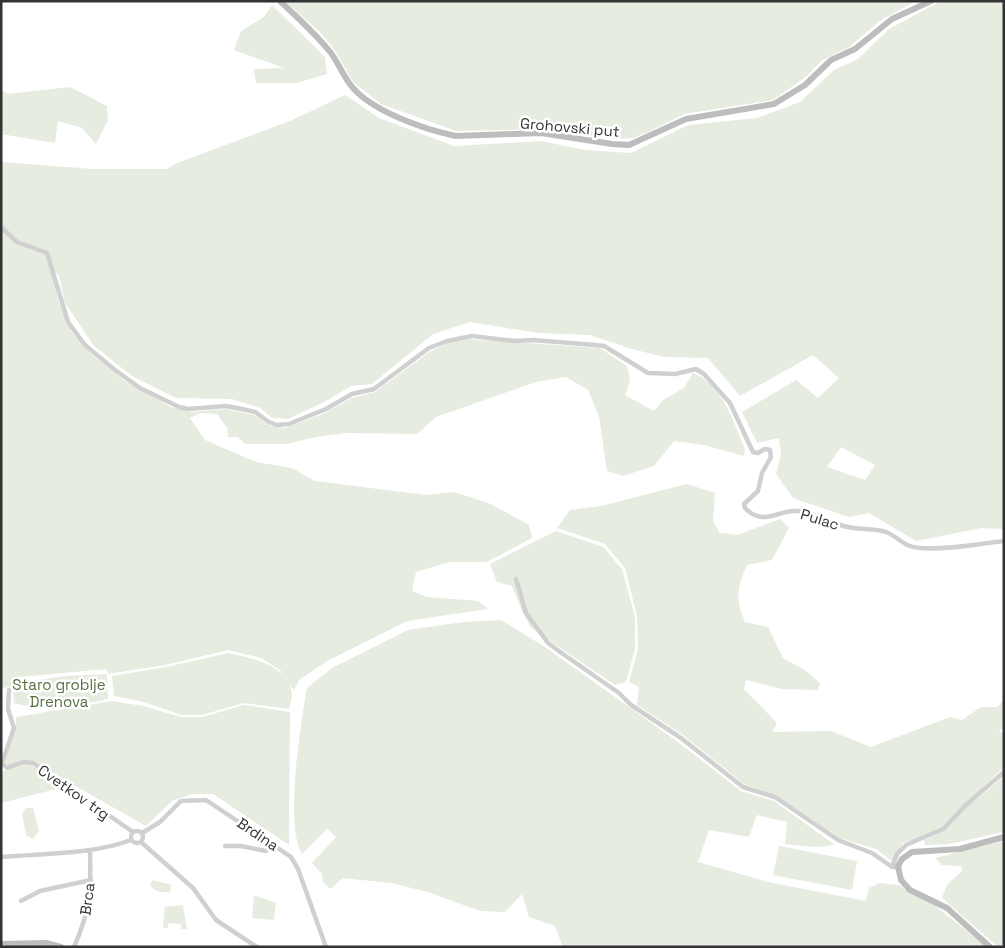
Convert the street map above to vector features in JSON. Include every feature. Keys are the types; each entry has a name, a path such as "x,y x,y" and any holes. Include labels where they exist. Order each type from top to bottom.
{"main road":[{"name":"Grohovski put","path":"280,1 303,22 332,54 353,88 379,108 443,133 456,136 540,133 629,145 686,119 774,104 805,85 831,60 855,49 892,18 931,1"},
{"path":"990,947 947,908 910,890 901,880 895,868 902,859 912,852 960,849 1004,837"},
{"path":"1,944 46,943 61,947"}],"street":[{"name":"Pulac","path":"1,227 17,242 47,253 68,322 85,346 140,388 188,409 226,406 255,412 277,425 289,424 326,409 352,394 374,389 429,348 464,337 604,346 648,373 675,374 692,369 700,371 727,398 753,452 758,453 767,449 771,454 762,473 758,492 744,504 745,508 755,516 766,518 783,511 805,512 848,527 880,530 890,534 905,545 921,548 1004,541"},
{"path":"516,579 526,613 548,643 619,693 631,705 681,738 743,787 775,797 838,840 872,854 895,868 898,854 906,845 943,829 967,804 1004,772"},
{"name":"Cvetkov trg","path":"9,690 8,709 14,728 2,763 7,768 23,762 33,763 133,832 138,830 142,833"},
{"name":"Brdina","path":"142,833 160,822 181,802 206,800 291,856 298,869 326,947"},
{"path":"131,840 133,832"},
{"path":"141,842 142,833"},
{"path":"1,857 90,850 131,840 135,843 141,842"},
{"path":"141,842 193,888 216,920 257,947"},
{"path":"225,846 241,846 266,851 272,843"},
{"name":"Brca","path":"74,947 83,926 92,888 90,850"},
{"path":"21,901 40,891 91,880"}],"green space":[{"path":"285,1 916,1 881,20 849,47 822,60 807,76 773,100 684,114 633,138 616,139 540,129 456,131 381,104 353,82 336,52 322,34"},
{"path":"941,1 1004,1 1004,529 981,528 916,541 869,513 849,517 793,498 776,474 781,455 779,438 757,443 742,412 796,380 818,398 839,378 813,355 740,396 708,358 664,357 590,335 538,333 470,322 433,334 372,384 351,386 326,401 288,419 272,418 260,408 232,399 176,398 132,376 94,346 65,303 59,276 51,268 58,300 71,331 91,354 125,381 171,407 191,412 226,409 254,415 271,426 285,428 323,414 352,398 375,392 431,351 448,343 466,339 600,348 627,366 630,381 625,395 654,411 663,400 684,388 693,373 703,379 712,386 726,406 745,450 744,456 704,445 674,441 654,466 623,476 607,471 599,417 588,390 566,377 536,382 436,417 417,434 346,433 286,444 245,444 238,437 228,437 227,428 217,414 201,413 190,418 205,440 256,462 292,468 315,481 426,495 454,492 491,504 529,525 532,538 487,562 449,562 416,572 412,591 427,597 478,601 488,609 407,621 327,661 299,680 294,690 280,670 261,658 228,650 165,665 108,674 107,669 20,677 10,687 2,688 1,692 1,162 93,169 167,169 177,163 290,121 345,95 379,118 454,146 541,141 585,150 631,153 688,125 757,118 800,102 834,70 858,59 889,29","holes":["841,447 875,465 865,480 827,467"]},
{"path":"272,5 325,57 327,74 296,83 256,83 254,69 284,68 234,50 241,31 264,17"},
{"path":"70,87 107,106 108,120 96,144 82,128 58,121 55,143 1,134 1,90 8,94"},
{"path":"687,484 715,493 713,521 720,533 738,535 780,519 789,528 772,560 747,565 738,594 745,622 768,627 783,658 805,670 820,683 818,690 782,689 746,680 744,689 777,723 772,732 831,731 871,747 950,717 962,720 981,707 997,707 1004,700 1004,726 999,731 1004,735 1004,767 939,829 926,836 903,843 892,861 876,849 839,838 777,796 744,784 683,735 637,705 639,687 629,682 638,649 637,616 625,568 605,544 557,528 570,510 601,506"},
{"path":"556,531 603,547 622,569 635,617 635,649 626,682 615,685 531,628 512,586 497,582 490,564"},
{"path":"501,620 545,647 678,742 741,791 774,801 835,845 814,847 785,844 787,822 757,815 749,837 709,830 698,862 768,882 866,901 869,888 879,883 899,885 907,891 928,900 987,947 563,947 555,926 529,917 522,894 505,912 480,911 428,892 391,883 343,878 330,889 323,882 322,874 312,863 336,837 327,829 302,854 297,840 294,820 296,773 307,688 332,668 408,630 463,622"},
{"path":"229,653 267,664 284,676 289,683 292,693 289,709 244,703 202,715 181,715 144,702 114,696 112,676 166,667"},
{"name":"Staro groblje Drenova","path":"107,674 108,699 50,708 38,708 14,703 13,692 29,681 66,676"},
{"path":"112,701 143,706 181,717 202,717 244,705 290,712 289,845 213,794 192,794 172,801 146,826 33,762 24,760 8,766 4,761 16,729 16,717"},
{"path":"24,763 31,765 64,787 1,803 1,772"},
{"path":"1004,775 1004,832 949,844 925,845 924,840 943,830 967,806"},
{"path":"26,808 33,808 39,831 33,839 26,835 22,814"},
{"path":"1004,841 1004,947 998,947 942,898 947,885 962,871 961,866 942,865 935,858"},
{"path":"779,846 857,861 852,890 773,875"},
{"path":"153,880 171,885 170,892 156,891 150,885"},
{"path":"254,895 276,903 274,920 252,918"},
{"path":"183,905 187,929 181,929 181,924 168,923 168,928 163,928 165,907"}]}
